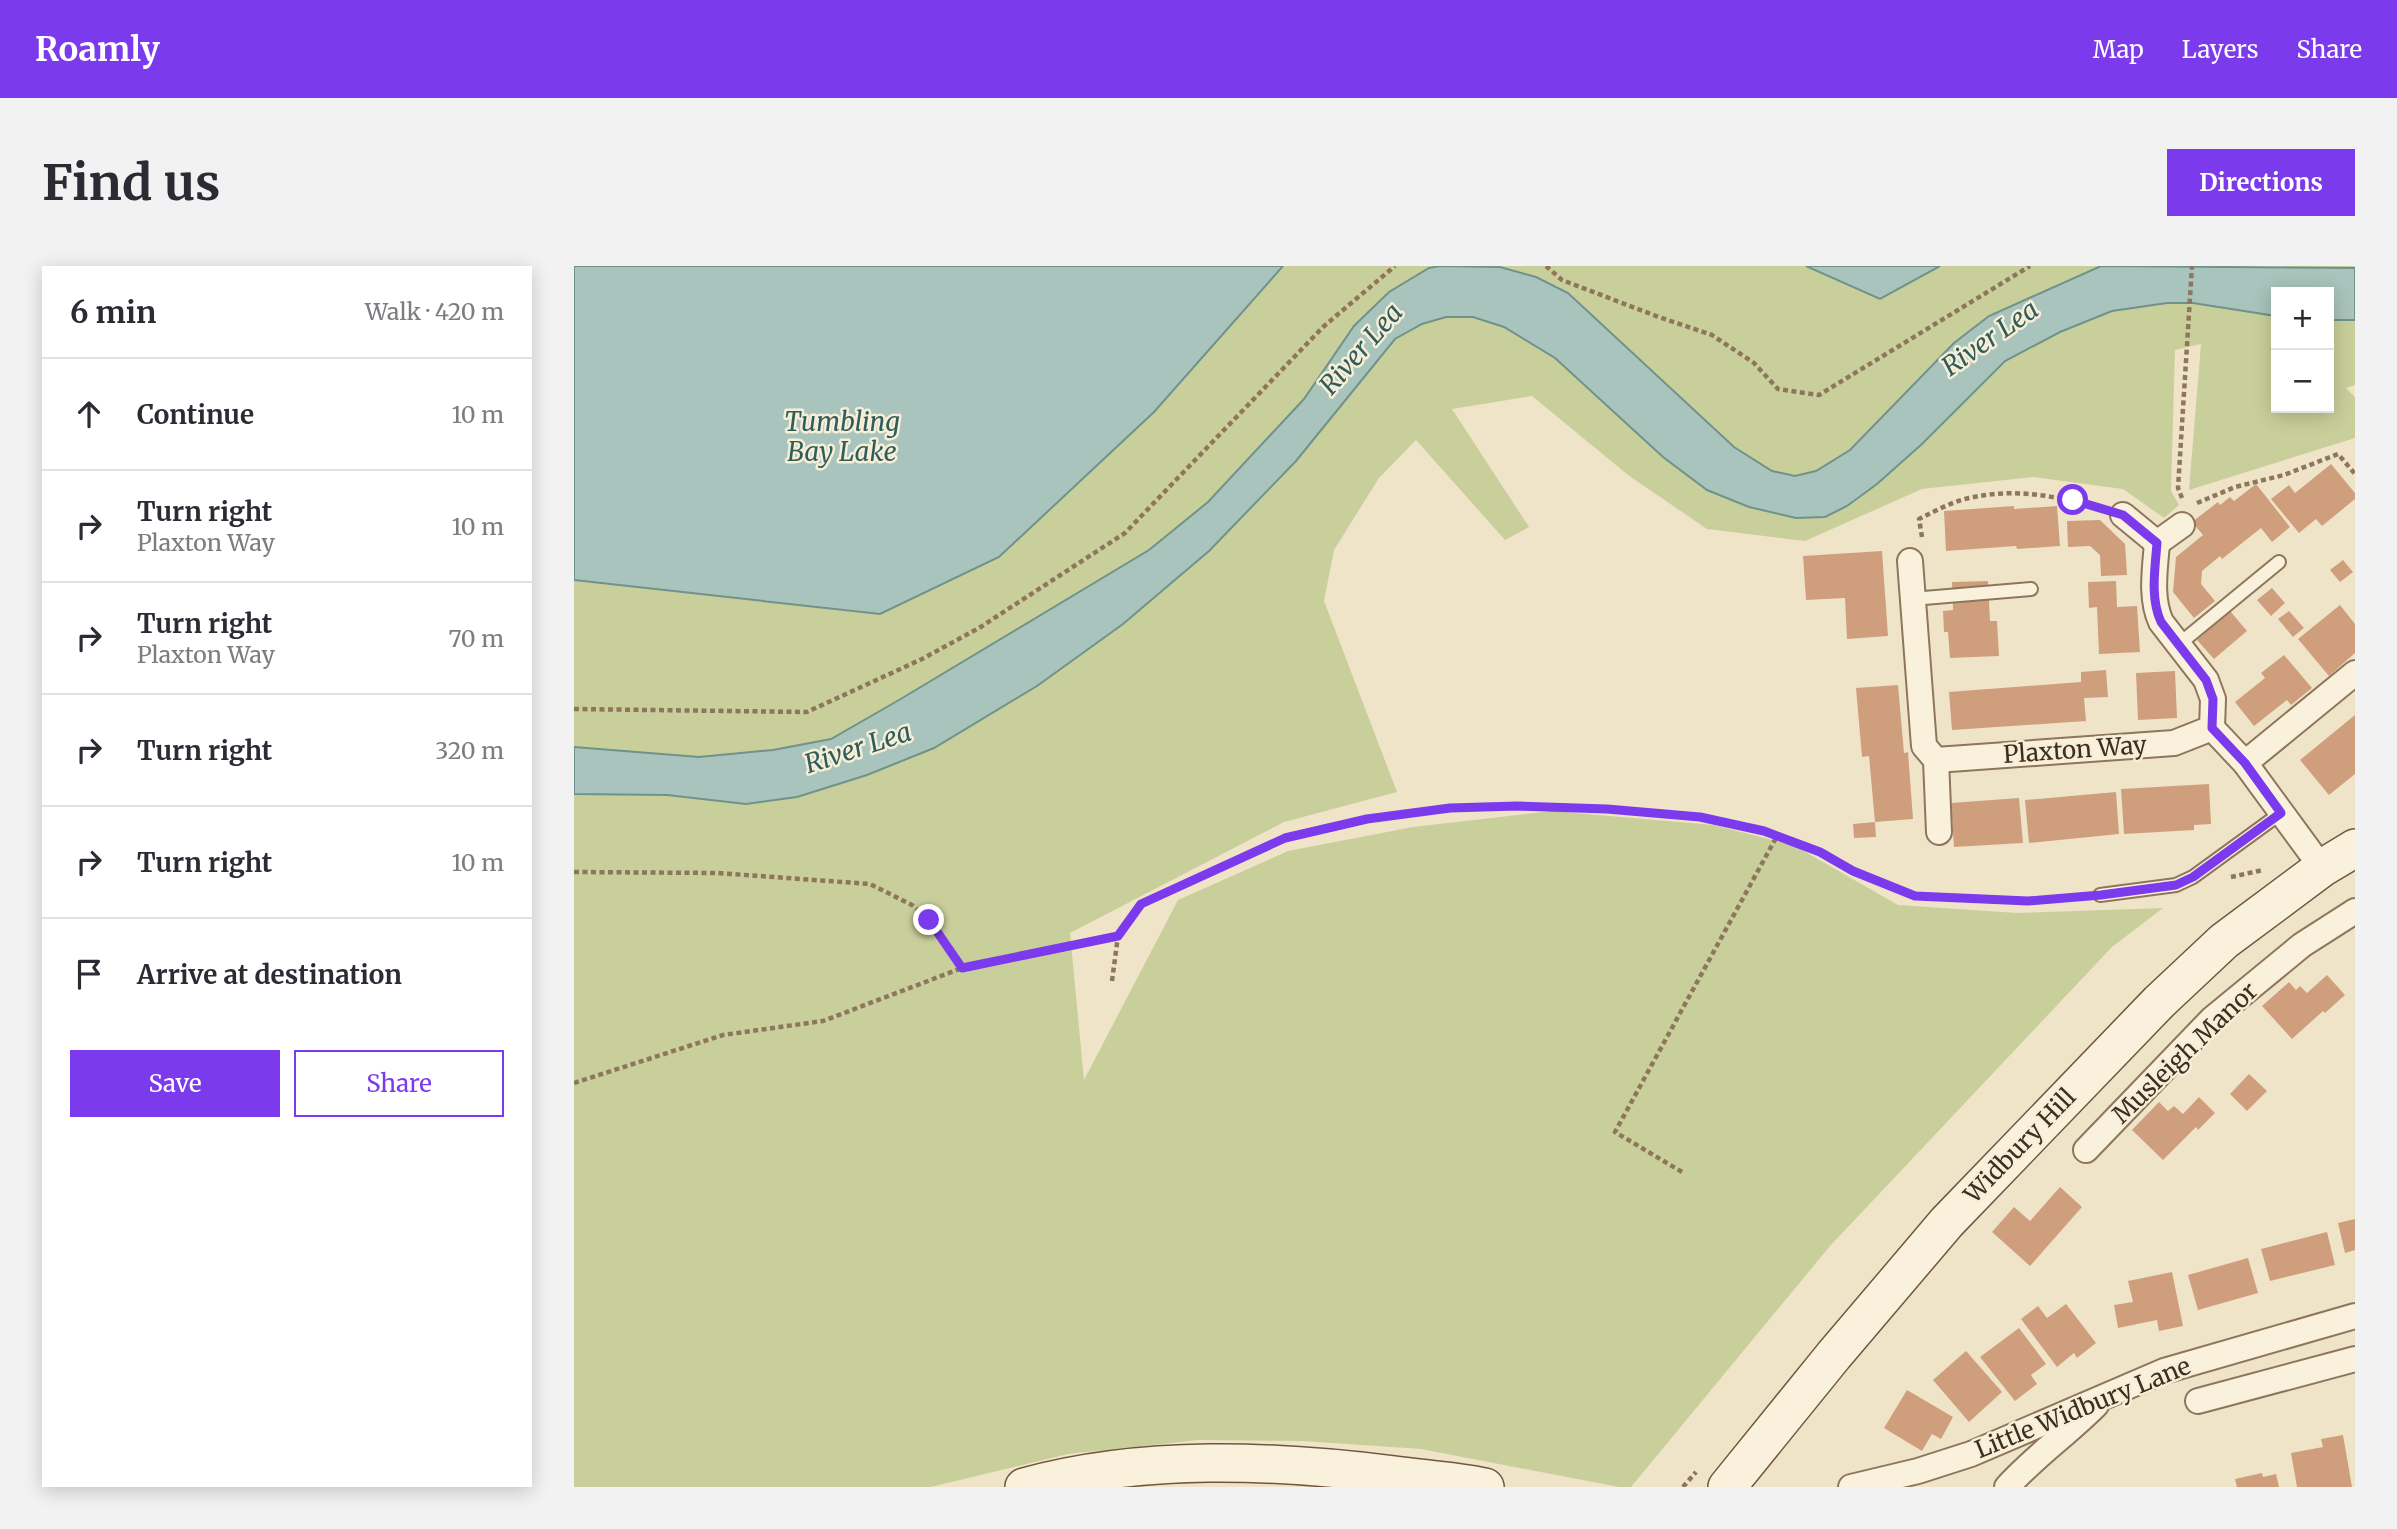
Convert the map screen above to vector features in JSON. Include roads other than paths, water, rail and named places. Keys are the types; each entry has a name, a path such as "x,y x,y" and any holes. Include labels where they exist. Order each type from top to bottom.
{"main road":[{"name":"Widbury Hill","path":"1727,1487 1947,1222 2159,1002 2224,941 2322,867 2355,848"},
{"path":"1024,1487 1048,1480 1155,1464 1265,1464 1357,1470 1485,1487"}],"street":[{"path":"2123,515 2157,543"},
{"path":"2157,543 2182,525"},
{"path":"2157,543 2154,602 2161,622 2206,680 2213,699 2212,728 2245,763 2322,867"},
{"path":"1910,561 1924,746 1936,760 1939,832"},
{"path":"2245,763 2355,673"},
{"name":"Plaxton Way","path":"1936,760 2174,743 2212,728"},
{"name":"Musleigh Manor","path":"2086,1150 2212,1019 2302,946 2355,911"},
{"name":"Little Widbury Lane","path":"1851,1487 1918,1471 1971,1454 2164,1371 2355,1316"},
{"path":"2198,1401 2355,1359"},
{"path":"2007,1487 2106,1395"}],"lane":[{"path":"2178,645 2278,562"},
{"path":"1912,599 2031,589"},
{"path":"2101,895 2166,887 2193,877 2281,813"}],"water":[{"name":"Tumbling Bay Lake","path":"574,266 1283,266 1154,412 999,557 880,614 574,580"},
{"path":"1806,266 1940,266 1880,299"},
{"name":"River Lea","path":"2101,266 2355,268 2355,320 2334,320 2334,287 2271,287 2271,315 2193,303 2167,303 2112,311 2060,332 2005,361 1922,444 1877,484 1847,506 1825,517 1796,518 1749,507 1707,490 1663,457 1555,358 1504,327 1473,317 1446,317 1422,324 1395,339 1296,461 1209,551 1123,624 1037,686 934,748 867,775 797,797 746,804 667,795 574,794 574,747 699,757 773,750 831,739 1149,550 1208,502 1304,399 1354,326 1389,292 1429,268 1500,267 1536,277 1568,293 1734,447 1772,471 1795,476 1816,471 1850,450 1954,343 1989,316"}]}
